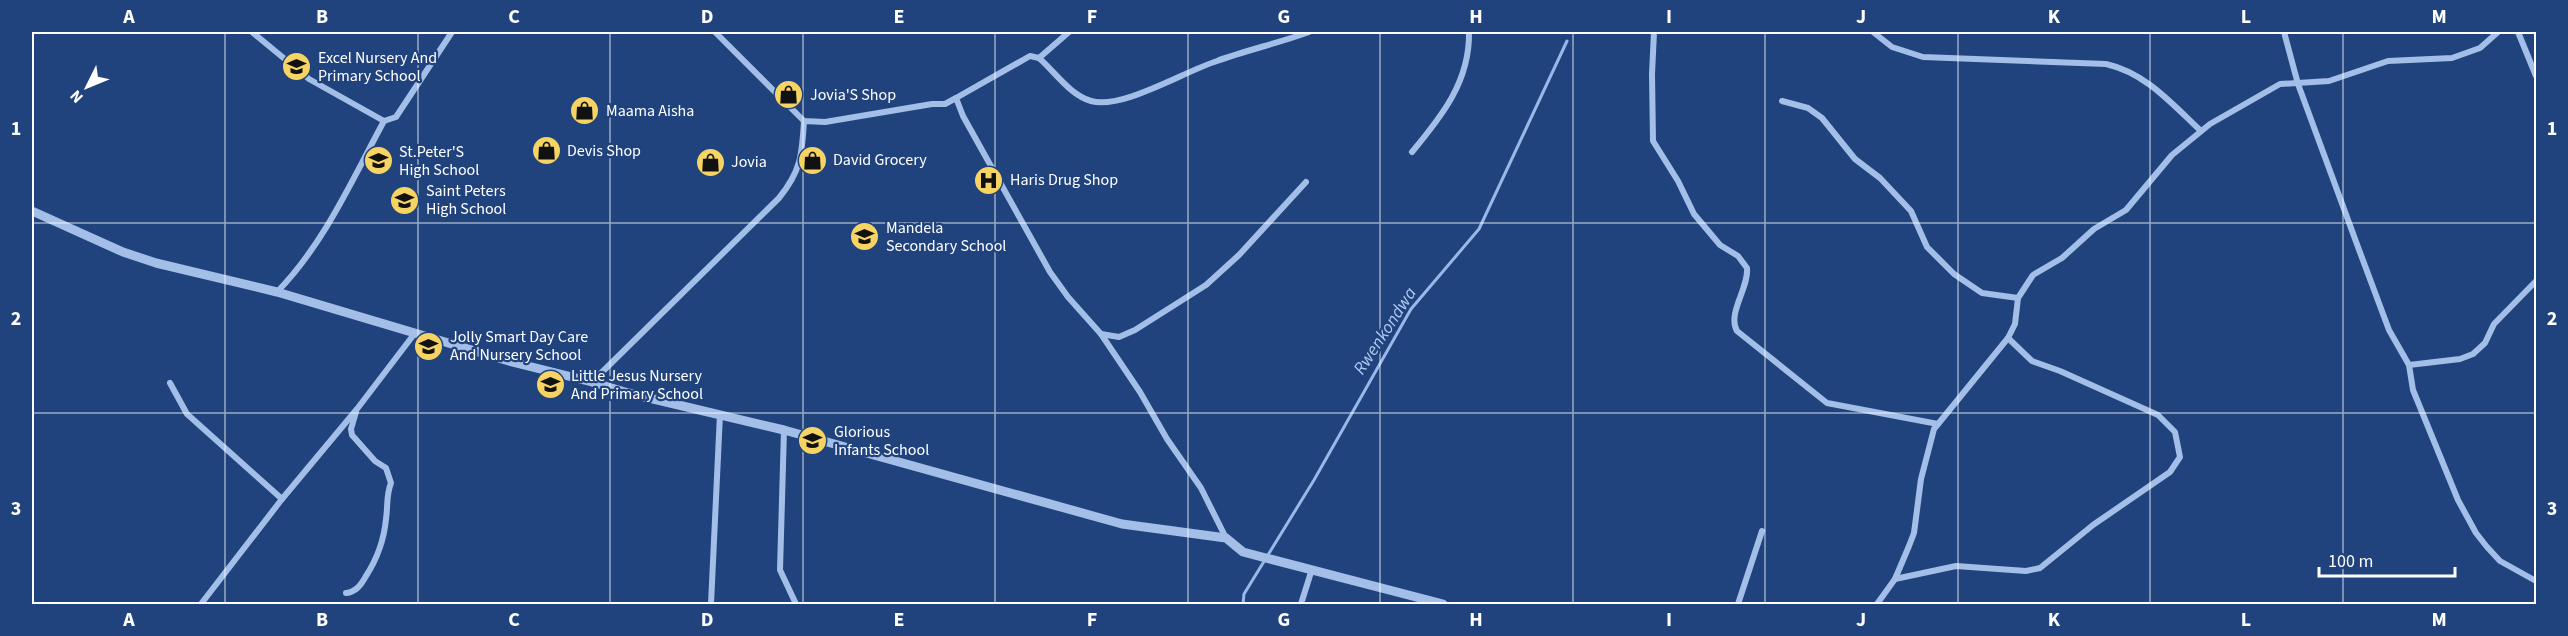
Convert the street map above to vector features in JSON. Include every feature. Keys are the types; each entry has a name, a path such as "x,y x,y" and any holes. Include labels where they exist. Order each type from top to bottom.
{"street":[{"path":"252,32 309,79 384,121"},
{"path":"277,292 300,268 337,210 384,121 396,117 452,32"},
{"path":"715,32 804,121 825,122 932,104 945,104 1030,56 1039,58 1082,98 1099,103 1109,102 1142,92 1285,35 1309,32"},
{"path":"1039,58 1069,32"},
{"path":"1412,153 1443,113 1460,83 1468,56 1469,32"},
{"path":"1654,32 1653,141 1678,181 1694,214 1720,245 1738,256 1747,268 1747,282 1734,318 1737,332 1827,403 1938,424"},
{"path":"1873,32 1892,47 1923,57 2106,64 2122,67 2146,81 2201,131"},
{"path":"2284,32 2298,84 2389,330 2409,365 2413,390 2468,521 2500,561 2536,581"},
{"path":"1877,604 1895,579 1914,533 1931,437 1938,424 2008,338 2015,324 2018,298 2025,285 2040,269 2061,258 2085,235 2118,216 2134,202 2162,165 2201,131 2274,86 2335,79 2388,61 2452,58 2480,48 2498,32"},
{"path":"2518,32 2536,76"},
{"path":"956,98 963,116 1050,272 1068,297 1101,334 1201,489 1226,538 1243,552 1443,604"},
{"path":"1782,101 1808,108 1827,123 1855,159 1880,178 1911,211 1927,247 1954,274 1982,293 2018,298"},
{"path":"592,382 779,198 792,182 799,168 804,121"},
{"path":"1101,334 1119,337 1135,330 1206,285 1239,255 1306,182"},
{"path":"32,211 145,260 277,292 512,362 628,393 784,430 1122,524 1226,538"},
{"path":"2409,365 2460,359 2473,354 2485,343 2494,324 2536,281"},
{"path":"201,604 415,333"},
{"path":"1895,579 1956,566 2026,571 2040,568 2093,525 2170,472 2181,457 2175,432 2158,415 2060,371 2032,361 2008,338"},
{"path":"170,383 187,414 282,499"},
{"path":"346,593 355,590 362,583 377,556 384,536 387,492 391,483 386,468 375,461 352,435 351,429 357,409"},
{"path":"711,604 720,414"},
{"path":"784,430 780,570 796,604"},
{"path":"1738,604 1762,531"},
{"path":"1301,604 1312,569"}],"waterway":[{"name":"Rwenkondwa","path":"1243,604 1244,594 1314,480 1411,309 1479,229 1567,41"}],"place":[{"name":"Excel Nursery And Primary School","path":"297,67"},
{"name":"Jovia'S Shop","path":"789,95"},
{"name":"Maama Aisha","path":"585,111"},
{"name":"Devis Shop","path":"546,151"},
{"name":"David Grocery","path":"812,160"},
{"name":"St.Peter'S High School","path":"378,161"},
{"name":"Jovia","path":"710,162"},
{"name":"Haris Drug Shop","path":"989,180"},
{"name":"Saint Peters High School","path":"405,200"},
{"name":"Mandela Secondary School","path":"865,237"},
{"name":"Jolly Smart Day Care And Nursery School","path":"429,346"},
{"name":"Little Jesus Nursery And Primary School","path":"550,385"},
{"name":"Glorious Infants School","path":"813,441"}]}
